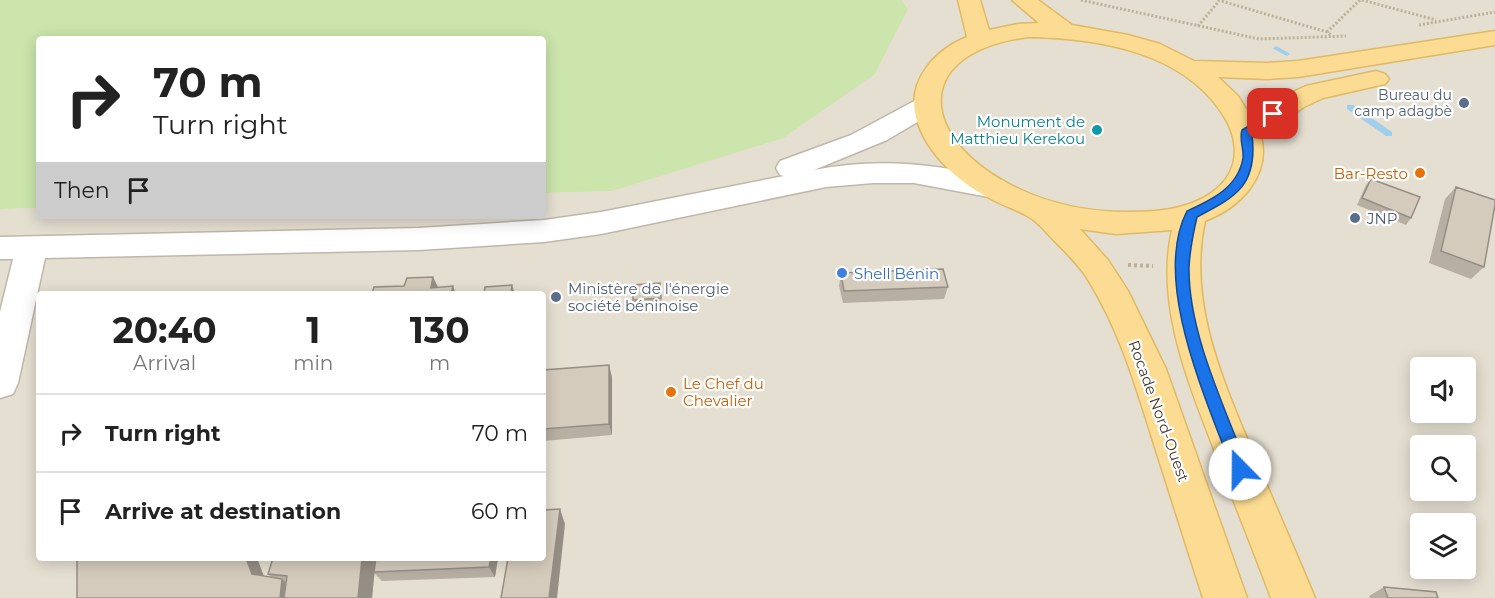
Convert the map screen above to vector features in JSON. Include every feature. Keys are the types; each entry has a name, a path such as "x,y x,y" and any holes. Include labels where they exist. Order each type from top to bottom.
{"main road":[{"path":"969,0 980,40"},
{"path":"1023,0 1064,30"},
{"path":"1028,30 1064,30 1103,35 1159,53 1188,68 1225,98 1234,109 1246,133 1249,157 1241,180 1222,200 1191,214 1159,221 1122,224 1078,218 1044,210 994,188 966,169 945,148 932,126 927,105 927,93 936,71 954,54 980,40 1028,30"},
{"path":"1188,68 1267,71 1298,69 1495,38"},
{"path":"1246,133 1295,101 1315,92 1495,59"},
{"name":"Rocade Nord-Ouest","path":"1044,210 1097,268 1116,300 1148,369 1225,598"},
{"path":"1191,214 1182,269 1186,306 1196,350 1231,449 1293,598"}],"street":[{"path":"693,203 848,148 889,130 927,105"},
{"path":"0,383 16,247 480,236 601,223 826,177 873,173 914,173 994,188"}],"path":[{"path":"1081,0 1259,39 1352,36"},
{"path":"1327,32 1361,0 1440,21"},
{"path":"1197,26 1218,1 1327,32 1332,37"},
{"path":"1416,25 1495,12"},
{"path":"1097,268 1137,264 1182,269"}],"shaded area":[{"path":"902,0 1495,0 1495,598 0,598 0,209 36,208 36,219 546,219 546,193 612,191 908,9"}],"green space":[{"path":"0,0 902,0 908,9 874,75 783,138 612,191 546,193 546,36 36,36 36,208 0,209"}],"building":[{"path":"1371,179 1420,197 1411,218 1362,198"},
{"path":"1456,187 1495,200 1484,267 1441,251"},
{"path":"943,269 948,287 844,291 841,273"},
{"path":"433,277 431,288 453,286 452,291 373,291 374,287 404,286 407,278"},
{"path":"660,283 661,298 633,300 633,285"},
{"path":"512,285 511,291 484,291 485,287"},
{"path":"609,365 609,424 546,429 546,370"},
{"path":"560,509 549,598 501,598 507,561 546,561 546,510"},
{"path":"77,561 247,561 252,574 282,579 280,598 77,598"},
{"path":"272,561 362,561 358,598 284,598 287,576 268,574"},
{"path":"376,561 490,561 489,567 374,572"},
{"path":"1384,587 1436,592 1438,598 1388,598"}],"waterway":[{"path":"1276,48 1287,54"},
{"path":"1350,107 1389,134"}],"place":[{"name":"Bureau du camp adagbè","path":"1464,103"},
{"name":"Monument de Matthieu Kerekou","path":"1097,130"},
{"name":"Bar-Resto","path":"1420,173"},
{"name":"JNP","path":"1355,218"},
{"name":"Shell Bénin","path":"842,273"},
{"name":"Ministère de l'énergie société béninoise","path":"556,297"},
{"name":"Le Chef du Chevalier","path":"671,392"}],"route":[{"path":"1240,469 1196,350 1186,306 1182,269 1184,246 1191,214 1208,208 1233,190 1241,180 1249,157 1246,133 1273,114"}]}
